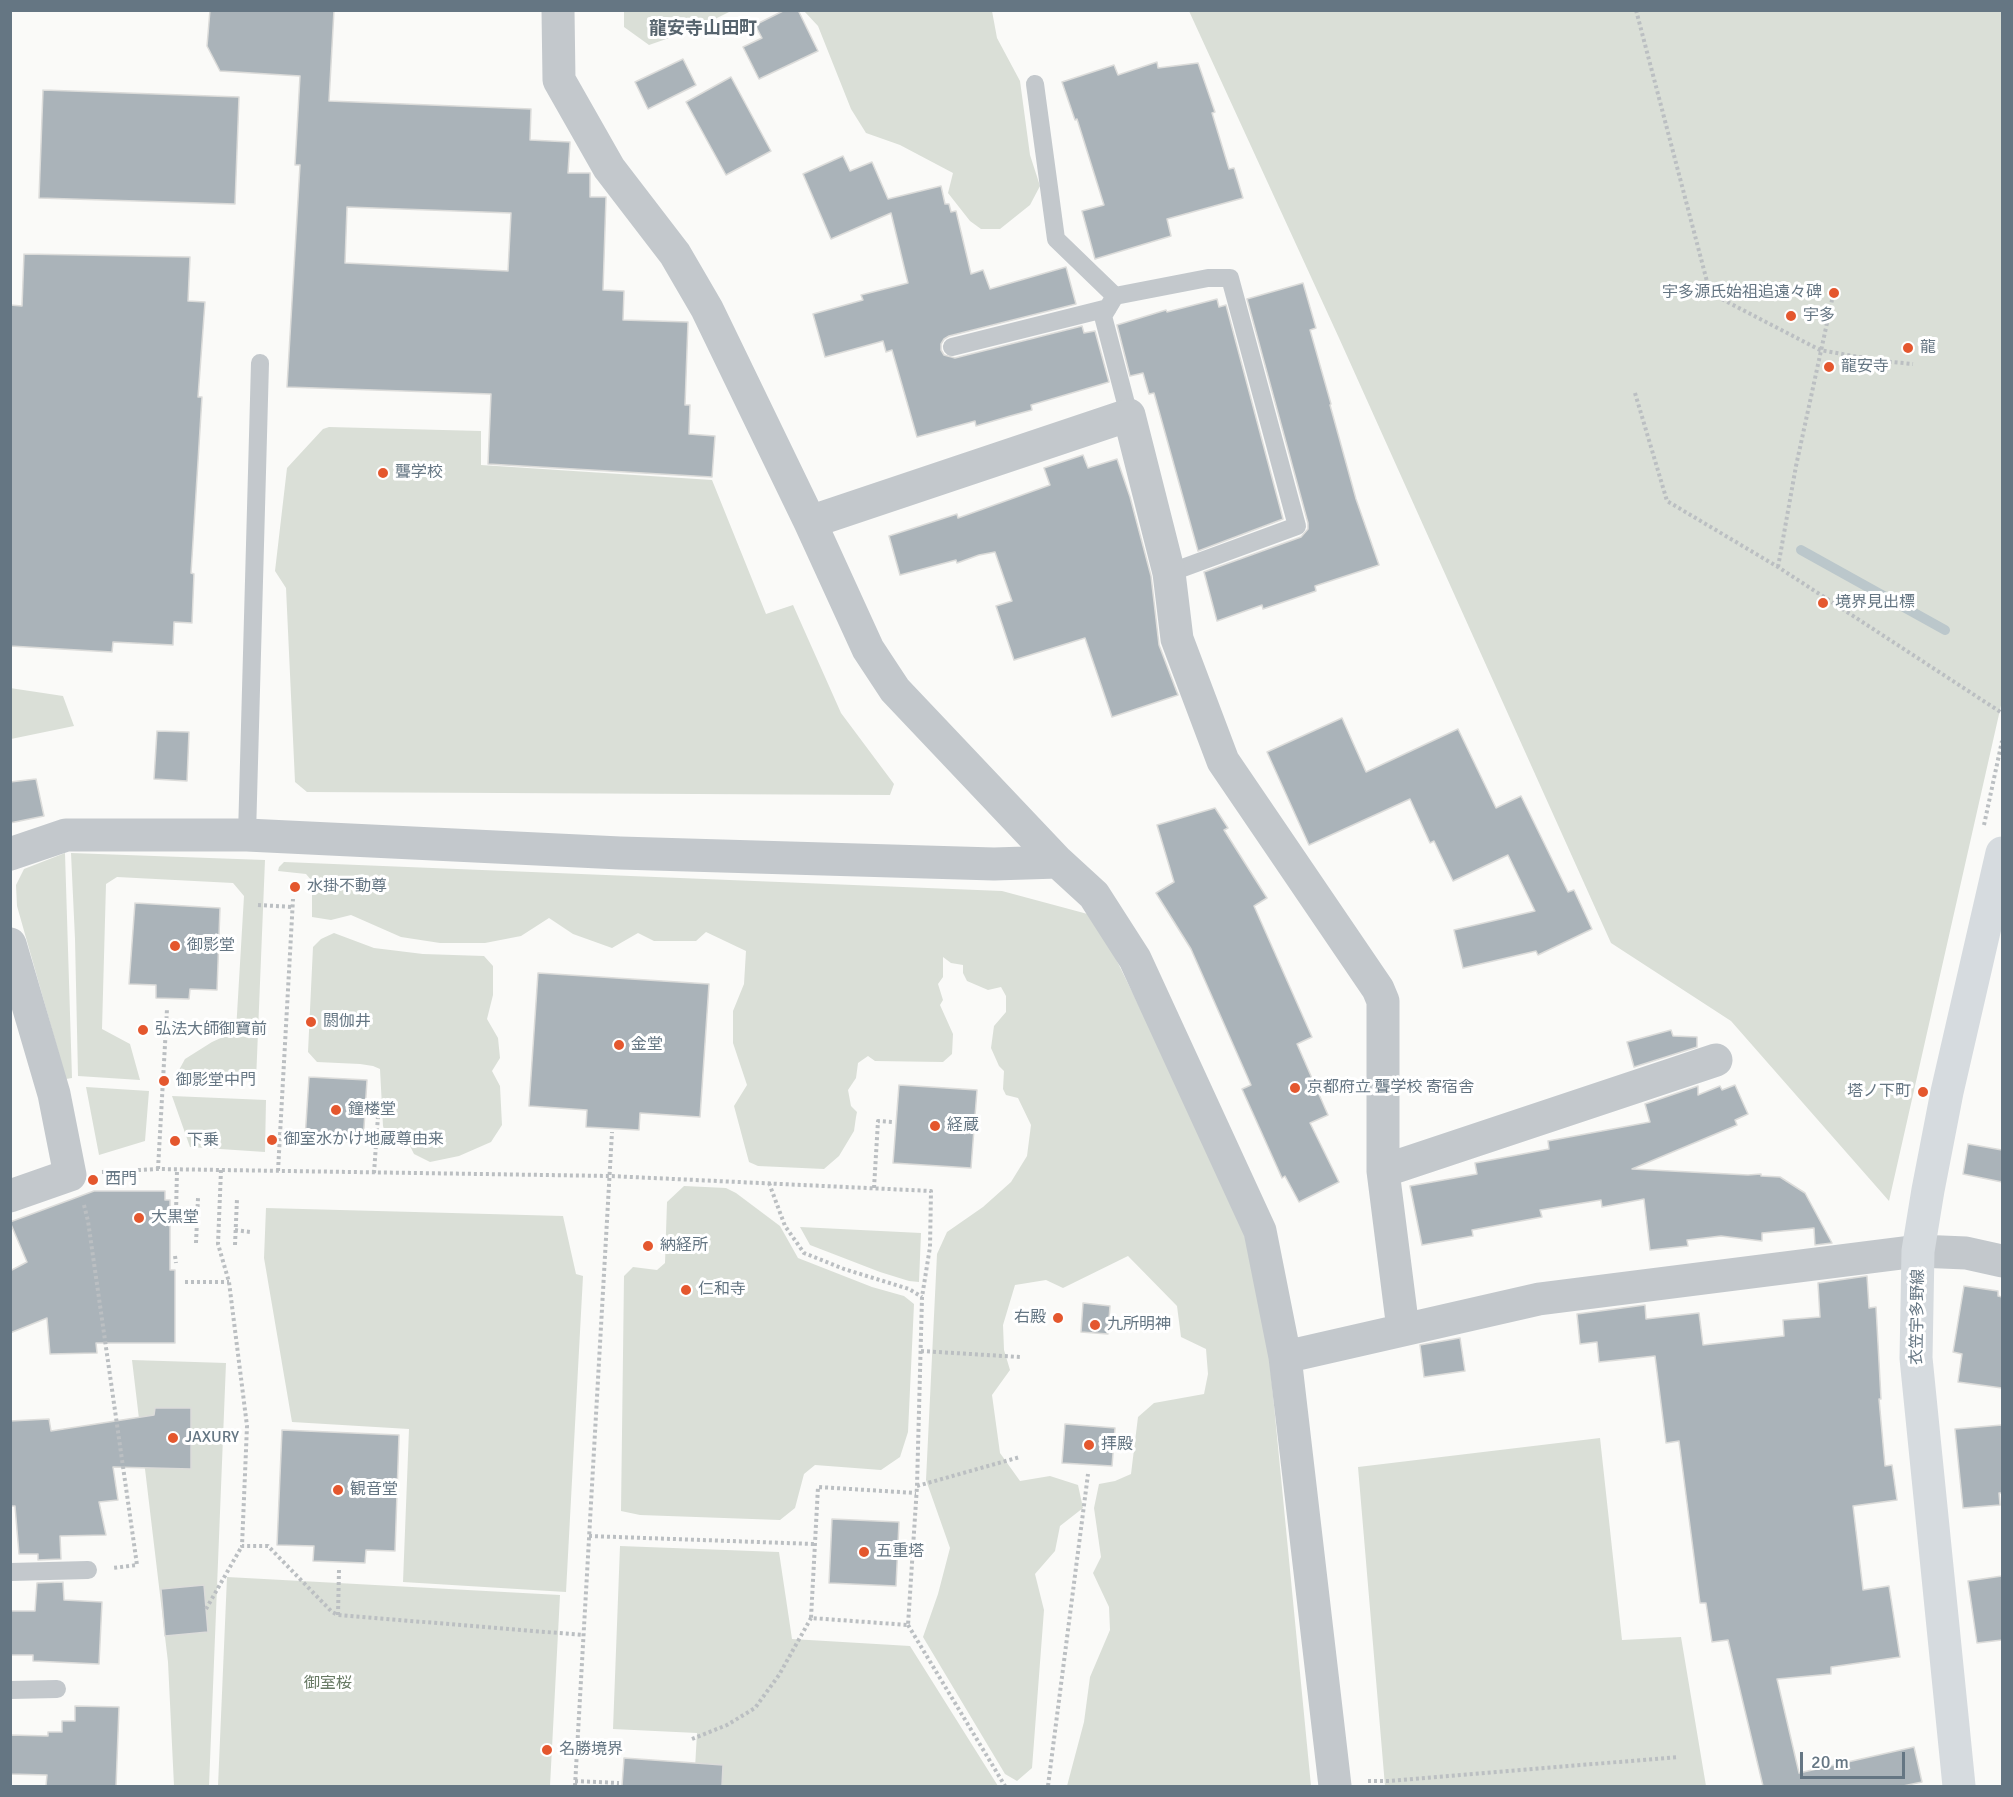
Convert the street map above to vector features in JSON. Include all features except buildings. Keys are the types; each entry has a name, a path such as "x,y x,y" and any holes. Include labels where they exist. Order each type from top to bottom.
{"main road":[{"name":"衣笠宇多野線","path":"1959,1786 1916,1358 1918,1251 1947,1092 2002,854"}],"street":[{"path":"558,10 559,80 609,168 675,254 707,309 810,522 868,650 895,690 1058,862 1094,895 1135,959 1256,1220 1285,1357 1335,1786"},
{"path":"810,522 1129,415 1169,573 1177,639 1223,761 1378,989 1383,1001 1383,1171 1403,1329"},
{"path":"10,854 66,835 247,835 620,853 994,864 1058,862"},
{"path":"10,945 54,1094 70,1175 10,1196"},
{"path":"1383,1171 1716,1060"},
{"path":"1285,1357 1539,1299 1918,1251 1966,1253 2002,1261"}],"lane":[{"path":"1035,84 1056,239 1111,302"},
{"path":"952,347 1111,302 1208,278 1230,278 1297,526 1169,573"},
{"path":"1111,302 1103,316 1129,415"},
{"path":"247,835 261,363"},
{"path":"10,1572 88,1570"},
{"path":"10,1690 57,1689"}],"path":[{"path":"1636,10 1710,293 1820,350 1861,358 1913,364"},
{"path":"1778,567 1796,466 1832,300"},
{"path":"1635,393 1667,501 1778,567 2002,713"},
{"path":"278,1171 293,899"},
{"path":"258,904 293,907"},
{"path":"158,1169 167,1009"},
{"path":"374,1173 378,1116"},
{"path":"874,1188 878,1121 892,1122"},
{"path":"575,1786 612,1132"},
{"path":"98,1172 158,1169 610,1176 932,1191 930,1247 922,1297 917,1486 908,1625 1005,1786"},
{"path":"173,1214 176,1214 177,1170"},
{"path":"206,1609 242,1546 247,1426 229,1282 218,1244 222,1170"},
{"path":"769,1183 785,1226 804,1253 855,1273 909,1289 922,1297"},
{"path":"83,1198 137,1565"},
{"path":"196,1243 198,1198"},
{"path":"235,1245 237,1199"},
{"path":"235,1230 250,1232"},
{"path":"175,1256 176,1263"},
{"path":"185,1282 229,1282"},
{"path":"921,1351 1020,1357"},
{"path":"917,1486 1020,1457"},
{"path":"1048,1786 1088,1474"},
{"path":"692,1739 727,1725 755,1708 779,1675 811,1618 818,1487 916,1493"},
{"path":"589,1536 814,1544"},
{"path":"242,1546 268,1546 332,1612 338,1614 583,1635"},
{"path":"338,1614 339,1570"},
{"path":"811,1618 908,1625"},
{"path":"1389,1781 1678,1757"},
{"path":"575,1781 619,1783"}],"green space":[{"path":"624,10 731,11 695,29 649,45 624,27"},
{"path":"804,11 992,11 997,38 1020,81 1030,155 1040,186 1030,205 1000,229 981,229 970,221 948,193 953,173 900,145 866,133 851,109 818,26"},
{"path":"1189,11 2002,11 2002,701 1889,1201 1731,1021 1611,943"},
{"path":"329,427 481,431 481,465 712,480 766,614 793,605 841,713 894,784 890,795 307,792 295,782 286,588 275,571 287,468 323,429"},
{"path":"10,688 63,696 74,726 11,739"},
{"path":"65,853 72,1078 66,1079 17,906 16,885 24,869"},
{"path":"71,853 265,860 256,1081 186,1077 179,1070 185,1059 212,1042 236,1031 244,896 233,883 117,877 106,884 102,1029 130,1044 140,1080 78,1076"},
{"path":"284,862 1002,891 1095,916 1249,1231 1269,1354 1311,1786 1067,1786 1084,1722 1090,1677 1110,1630 1109,1607 1093,1573 1101,1557 1094,1508 1099,1484 1115,1481 1131,1474 1138,1417 1154,1403 1204,1394 1208,1374 1206,1349 1181,1337 1177,1306 1128,1256 1063,1288 1046,1280 1015,1285 1003,1325 1004,1350 1010,1370 992,1395 1000,1453 1020,1481 1050,1476 1078,1485 1083,1508 1060,1526 1055,1551 1035,1574 1044,1610 1032,1768 1017,1781 1005,1774 923,1637 938,1594 950,1548 926,1480 937,1254 947,1232 983,1207 1011,1182 1027,1156 1031,1125 1018,1098 1006,1095 1003,1089 1004,1071 999,1066 991,1048 994,1026 1006,1012 1006,996 1001,987 988,990 967,981 963,973 963,965 951,963 943,957 943,977 938,984 943,1000 940,1005 953,1034 952,1054 943,1062 875,1061 868,1056 858,1063 856,1078 848,1090 851,1106 857,1112 854,1131 839,1156 824,1169 758,1166 749,1162 734,1106 747,1085 733,1043 733,1011 744,984 746,951 706,932 696,941 654,941 638,933 612,948 573,934 549,918 521,936 485,943 440,943 401,937 351,915 331,920 312,917 312,894 317,887 306,874 278,871"},
{"path":"334,933 374,948 423,954 484,956 493,966 493,995 487,1019 498,1038 500,1058 492,1071 500,1086 502,1125 491,1142 459,1156 430,1162 414,1154 408,1142 386,1136 383,1126 380,1069 360,1064 317,1062 308,1052 313,947 321,939"},
{"path":"86,1087 149,1091 145,1141 99,1155"},
{"path":"172,1096 266,1100 265,1152 190,1147"},
{"path":"684,1186 726,1188 736,1193 780,1226 798,1258 872,1287 904,1296 914,1304 908,1432 900,1457 881,1470 815,1465 804,1474 795,1508 780,1520 640,1515 621,1511 624,1276 633,1267 657,1270 665,1263 667,1202"},
{"path":"266,1208 563,1216 576,1274 583,1276 566,1592 403,1582 409,1429 292,1422 264,1258"},
{"path":"800,1227 921,1233 919,1282 880,1272 810,1245"},
{"path":"132,1360 226,1363 209,1786 174,1786 168,1662"},
{"path":"1600,1438 1622,1640 1681,1637 1706,1786 1385,1786 1358,1467"},
{"path":"620,1546 779,1552 792,1639 910,1646 998,1786 694,1786 697,1733 613,1729"},
{"name":"御室桜","path":"227,1577 560,1595 550,1786 218,1786"}],"waterway":[{"path":"1801,550 1945,630"}],"place":[{"name":"宇多源氏始祖追遠々碑","path":"1834,293"},
{"name":"宇多","path":"1791,316"},
{"name":"龍","path":"1908,348"},
{"name":"龍安寺","path":"1829,367"},
{"name":"聾学校","path":"383,473"},
{"name":"境界見出標","path":"1823,603"},
{"name":"水掛不動尊","path":"295,887"},
{"name":"御影堂","path":"175,946"},
{"name":"閼伽井","path":"311,1022"},
{"name":"弘法大師御寶前","path":"143,1030"},
{"name":"金堂","path":"619,1045"},
{"name":"御影堂中門","path":"164,1081"},
{"name":"京都府立 聾学校 寄宿舎","path":"1295,1088"},
{"name":"塔ノ下町","path":"1923,1092"},
{"name":"鐘楼堂","path":"336,1110"},
{"name":"経蔵","path":"935,1126"},
{"name":"御室水かけ地蔵尊由来","path":"272,1140"},
{"name":"下乗","path":"175,1141"},
{"name":"西門","path":"93,1180"},
{"name":"大黒堂","path":"139,1218"},
{"name":"納経所","path":"648,1246"},
{"name":"仁和寺","path":"686,1290"},
{"name":"右殿","path":"1058,1318"},
{"name":"九所明神","path":"1095,1325"},
{"name":"JAXURY","path":"173,1438"},
{"name":"拝殿","path":"1089,1445"},
{"name":"観音堂","path":"338,1490"},
{"name":"五重塔","path":"864,1552"},
{"name":"名勝境界","path":"547,1750"}],"district":[{"name":"龍安寺山田町","path":"703,29"}]}
